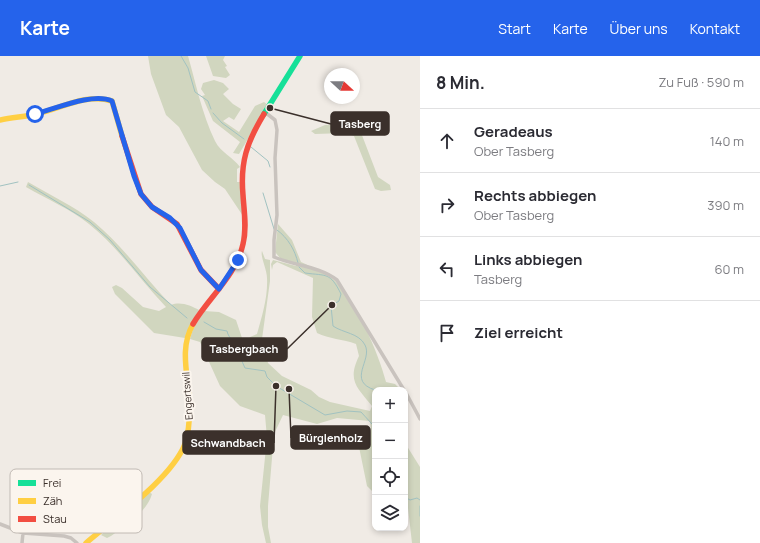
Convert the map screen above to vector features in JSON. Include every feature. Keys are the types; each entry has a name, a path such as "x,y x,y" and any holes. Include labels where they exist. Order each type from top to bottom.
{"main road":[{"name":"Engertswil","path":"142,495 171,468 185,445 190,416 185,364 186,341 191,326 201,310 219,289 235,266 243,247 245,230 242,176 243,160 250,139 300,56"},
{"path":"0,120 35,114 87,100 101,99 112,101 134,176 141,194 152,207 170,218 180,228 201,270 219,289"},
{"name":"Engertswil","path":"87,542 98,533"}],"street":[{"path":"266,113 275,120 277,130 275,158 277,199 273,258 320,270 337,280 352,302 403,387"},
{"path":"408,397 420,419"},
{"path":"0,524 10,529"},
{"path":"22,543 24,533 64,536 71,538 77,543"}],"green space":[{"path":"148,56 188,56 210,131 220,149 240,167 237,169 237,182 240,182 243,216 225,189 202,170 179,127 166,115 151,74"},
{"path":"206,56 225,56 223,60 230,75 226,78 213,76"},
{"path":"214,80 223,83 229,89 223,94 233,104 241,109 234,120 229,117 223,121 239,132 255,106 264,102 268,105 239,154 233,153 240,142 213,121 202,96 205,95 201,89 203,83"},
{"path":"352,124 360,130 378,177 390,185 391,190 381,191 375,189 354,136 346,133 315,134 311,131 325,125"},
{"path":"28,182 86,216 105,231 171,305 182,304 199,310 192,321 185,338 154,333 115,294 112,287 116,285 122,288 143,307 159,311 166,307 100,233 58,204 26,187"},
{"path":"278,224 292,240 301,262 325,273 332,278 349,298 365,326 378,356 386,382 395,384 398,387 372,387 372,406 355,383 355,365 359,356 356,344 326,337 317,333 312,317 313,278 277,262 273,265 272,270 271,264 273,260 296,266 296,264 280,258 275,252"},
{"path":"262,251 265,259 270,260 270,281 262,339 268,363 282,376 311,390 319,397 330,402 370,411 372,406 372,491 367,486 358,442 371,431 370,421 337,418 317,424 283,415 274,434 268,506 268,527 271,543 266,543 260,506 267,438 265,415 240,406 220,386 200,342 190,339 193,329 204,311 219,312 236,320 242,338 246,342 250,337 257,334 267,292 267,275"},
{"path":"408,448 420,467 420,543 412,543 408,508"},
{"path":"149,492 152,494 142,512 142,498"},
{"path":"103,533 116,533 107,538 101,535"}],"waterway":[{"path":"181,56 188,68 195,92 208,101 211,109"},
{"path":"213,113 222,123 244,139"},
{"path":"251,147 268,161 270,167"},
{"path":"0,186 18,182"},
{"path":"29,185 90,222 110,240 150,287 187,318"},
{"path":"263,193 274,229"},
{"path":"277,230 290,245 295,253 298,263"},
{"path":"299,267 305,273 327,276 334,282 341,294 339,301 331,306 333,326 359,338 365,345 367,351 361,376 362,381 372,388"},
{"path":"204,322 216,329 227,331 238,347 245,368 265,371 267,377 276,386 325,415 347,411 361,412 372,424"},
{"path":"408,499 410,500 417,498 420,500"},
{"path":"420,506 420,516"}],"traffic: fast":[{"path":"264,114 300,56"}],"traffic: slow":[{"path":"0,120 37,114 83,100 102,99 112,101 122,136"},
{"path":"142,496 168,471 185,444 189,426 189,396 185,350 193,324"},
{"path":"86,543 98,533"}],"traffic: jam":[{"path":"193,324 228,276 239,256 245,232 242,183 244,162 249,143 264,114"},
{"path":"122,136 141,194 152,207 177,224 201,270 219,289"}],"place":[{"name":"Tasberg","path":"270,108"},
{"name":"Tasbergbach","path":"332,305"},
{"name":"Schwandbach","path":"276,386"},
{"name":"Bürglenholz","path":"289,389"}],"route":[{"path":"35,114 82,100 101,99 112,101 138,188 143,197 152,207 177,224 203,274 219,289 238,260"}]}
